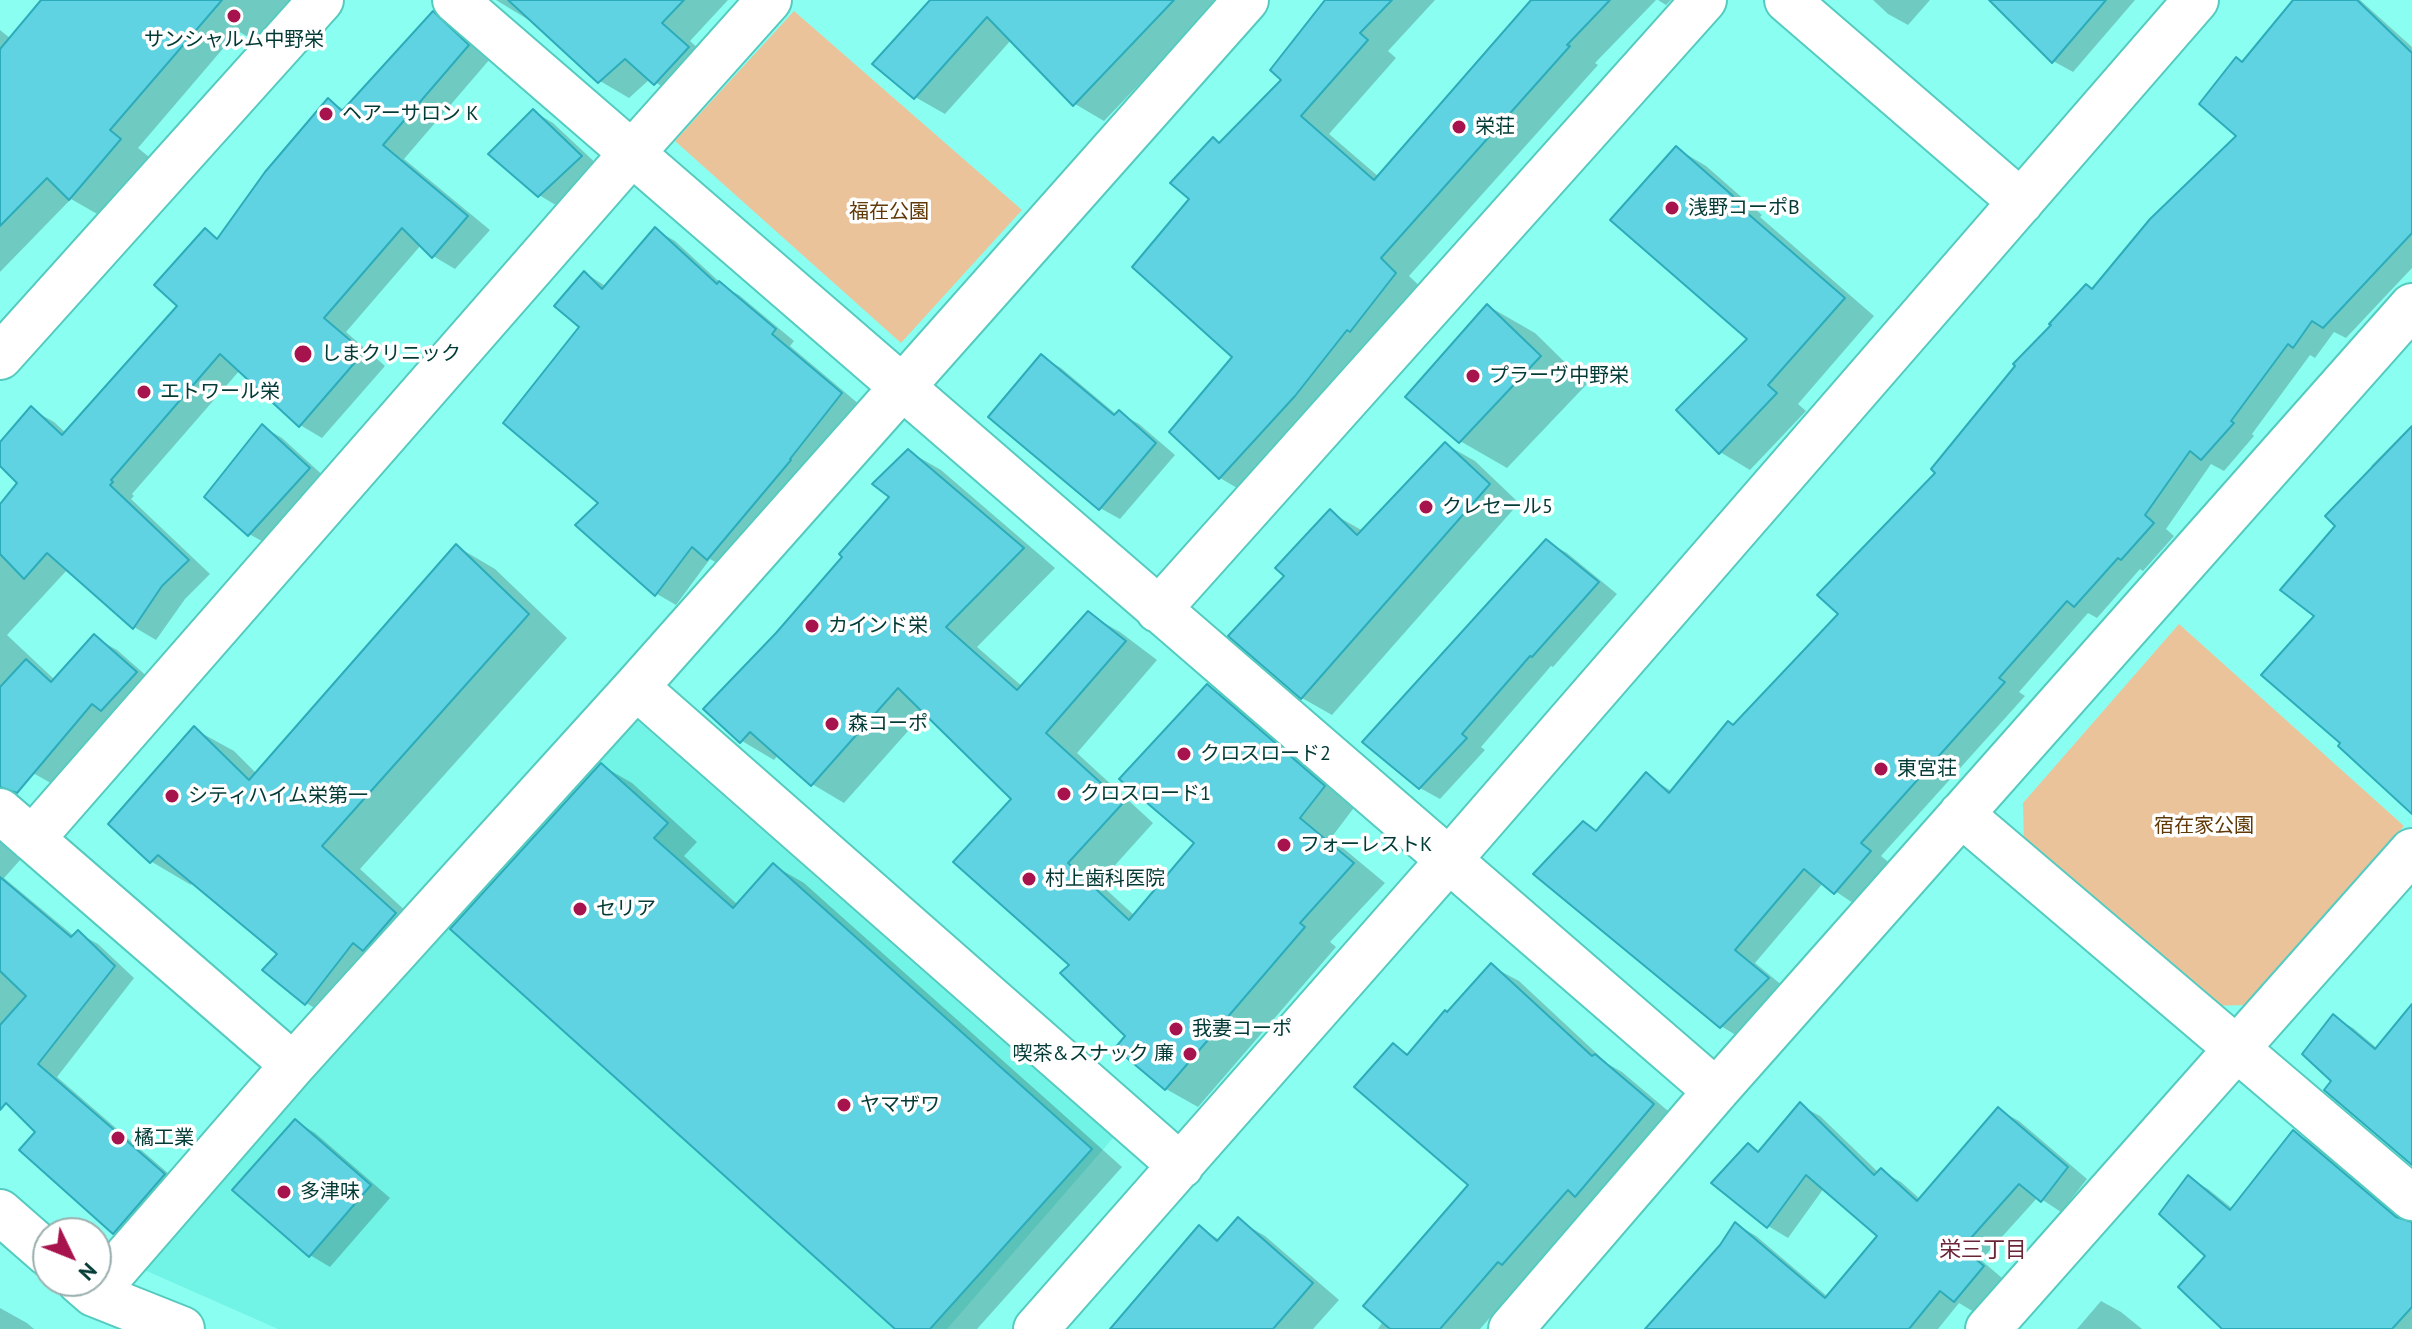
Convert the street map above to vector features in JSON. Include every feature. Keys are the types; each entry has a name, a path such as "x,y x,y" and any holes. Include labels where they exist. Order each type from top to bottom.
{"street":[{"path":"0,357 321,0"},
{"path":"455,0 1716,1091"},
{"path":"293,1065 16,825 769,0"},
{"path":"112,1261 636,687 1246,0"},
{"path":"1158,610 1704,0"},
{"path":"1787,0 2021,202"},
{"path":"1036,1329 1448,861 2196,0"},
{"path":"1511,1329 1716,1091 2412,306"},
{"path":"636,687 1181,1166"},
{"path":"1961,814 2412,1198"},
{"path":"1988,1329 2412,851"},
{"path":"0,1212 32,1240"},
{"path":"108,1297 182,1329"}],"shaded area":[{"path":"631,715 1113,1138 947,1329 278,1329 140,1268"}],"green space":[{"name":"福在公園","path":"794,11 1022,210 901,343 675,141"},
{"name":"宿在家公園","path":"2179,624 2404,826 2248,1005 2206,1006 2024,847 2023,803"}],"building":[{"path":"41,0 222,0 110,130 121,139 69,200 47,178 0,226 0,49"},
{"path":"508,0 684,0 662,23 689,47 654,85 625,59 598,83"},
{"path":"930,0 1174,0 1073,106 987,17 914,99 872,64"},
{"path":"1325,0 1392,0 1360,33 1368,40 1301,116 1374,180 1531,0 1610,0 1381,258 1396,273 1350,332 1347,330 1295,396 1219,479 1169,432 1232,357 1132,267 1189,199 1170,183 1213,137 1219,143 1281,80 1270,70"},
{"path":"1989,0 2106,0 2052,63"},
{"path":"2293,0 2357,0 2412,53 2412,233 2323,328 2312,321 2293,348 2288,344 2231,421 2234,423 2201,460 2190,451 2145,515 2154,523 2074,607 2067,601 1999,678 2005,682 1861,843 1871,851 1834,894 1804,869 1735,950 1769,978 1720,1028 1533,874 1583,821 1596,831 1646,772 1669,793 1728,721 1733,725 1838,614 1817,595 1935,473 1931,469 2015,366 2013,364 2049,324 2086,284 2092,289 2150,219 2236,136 2199,104 2236,57 2242,62"},
{"path":"433,11 469,45 383,145 468,216 432,258 402,228 324,318 364,352 299,427 220,354 111,480 110,485 189,560 162,586 133,629 47,553 24,579 0,554 0,504 17,483 0,466 0,442 31,406 62,435 177,306 154,285 205,228 217,239 265,172 328,98 342,111"},
{"path":"533,109 582,156 538,197 488,154"},
{"path":"1676,146 1733,196 1731,199 1845,298 1768,385 1777,393 1719,454 1676,410 1747,339 1610,220"},
{"path":"655,227 717,284 719,281 776,329 772,334 842,393 791,460 707,560 692,547 655,596 575,525 598,503 503,423 579,327 554,306 584,271 602,289"},
{"name":"プラーヴ中野栄","path":"1487,304 1541,356 1459,443 1405,397"},
{"path":"1041,354 1114,415 1119,410 1156,443 1099,510 988,417"},
{"path":"262,424 310,468 248,536 204,497"},
{"path":"2412,426 2412,814 2338,746 2340,743 2261,675 2314,616 2280,590 2335,526 2325,516"},
{"path":"1445,442 1490,484 1301,699 1228,636 1284,576 1275,568 1330,509 1357,535"},
{"path":"908,449 1024,548 946,627 1017,690 1088,611 1126,641 1046,733 1123,803 1068,863 1129,920 1194,843 1119,779 1207,684 1325,786 1300,818 1354,863 1300,923 1305,927 1165,1090 1115,1048 1125,1036 1060,973 1069,965 953,862 1011,799 898,688 811,786 750,732 740,743 703,709 776,633 842,557 839,554 889,497 872,484"},
{"path":"1546,539 1599,582 1462,734 1467,738 1419,789 1362,742"},
{"path":"456,544 529,614 322,846 396,913 363,951 353,943 305,1005 262,970 277,954 158,855 150,863 108,824 194,726 249,780"},
{"path":"94,634 137,672 101,711 92,704 17,793 0,787 0,687 26,659 51,682"},
{"name":"ヤマザワ","path":"601,763 668,823 654,838 733,908 773,863 1092,1149 930,1329 895,1329 450,929"},
{"path":"0,877 71,937 78,930 115,966 38,1064 165,1174 113,1234 112,1217 94,1217 19,1150 35,1132 6,1103 0,1110 0,1025 26,996 0,971"},
{"path":"1491,963 1592,1056 1595,1054 1654,1104 1575,1197 1568,1190 1502,1265 1498,1262 1440,1329 1390,1329 1363,1306 1468,1185 1354,1087 1393,1043 1407,1055"},
{"path":"2412,1004 2412,1165 2324,1090 2331,1081 2302,1054 2333,1014 2375,1049"},
{"path":"1800,1102 1874,1175 1881,1168 1917,1201 1998,1107 2068,1167 2041,1202 2019,1184 1962,1248 1984,1266 1954,1302 1940,1291 1909,1329 1645,1329 1720,1245 1735,1222 1825,1298 1877,1236 1806,1175 1767,1228 1711,1183 1748,1143 1758,1152"},
{"path":"295,1119 371,1185 309,1257 232,1190"},
{"path":"2293,1130 2396,1217 2412,1222 2412,1307 2392,1329 2222,1329 2178,1287 2205,1256 2159,1214 2188,1175 2230,1210"},
{"path":"1238,1217 1313,1283 1273,1329 1110,1329 1199,1225 1217,1241"}],"place":[{"name":"サンシャルム中野栄","path":"234,16"},
{"name":"ヘアーサロン K","path":"326,114"},
{"name":"栄荘","path":"1459,127"},
{"name":"浅野コーポB","path":"1672,208"},
{"name":"しまクリニック","path":"303,354"},
{"name":"プラーヴ中野栄","path":"1473,376"},
{"name":"エトワール栄","path":"144,392"},
{"name":"クレセール5","path":"1426,507"},
{"name":"カインド栄","path":"812,626"},
{"name":"森コーポ","path":"832,724"},
{"name":"クロスロード2","path":"1184,754"},
{"name":"東宮荘","path":"1881,769"},
{"name":"クロスロード1","path":"1064,794"},
{"name":"シティハイム栄第一","path":"172,796"},
{"name":"フォーレストK","path":"1284,845"},
{"name":"村上歯科医院","path":"1029,879"},
{"name":"セリア","path":"580,909"},
{"name":"我妻コーポ","path":"1176,1029"},
{"name":"喫茶&スナック 廉","path":"1190,1054"},
{"name":"ヤマザワ","path":"844,1105"},
{"name":"橘工業","path":"118,1138"},
{"name":"多津味","path":"284,1192"}],"district":[{"name":"栄三丁目","path":"1983,1251"}]}
